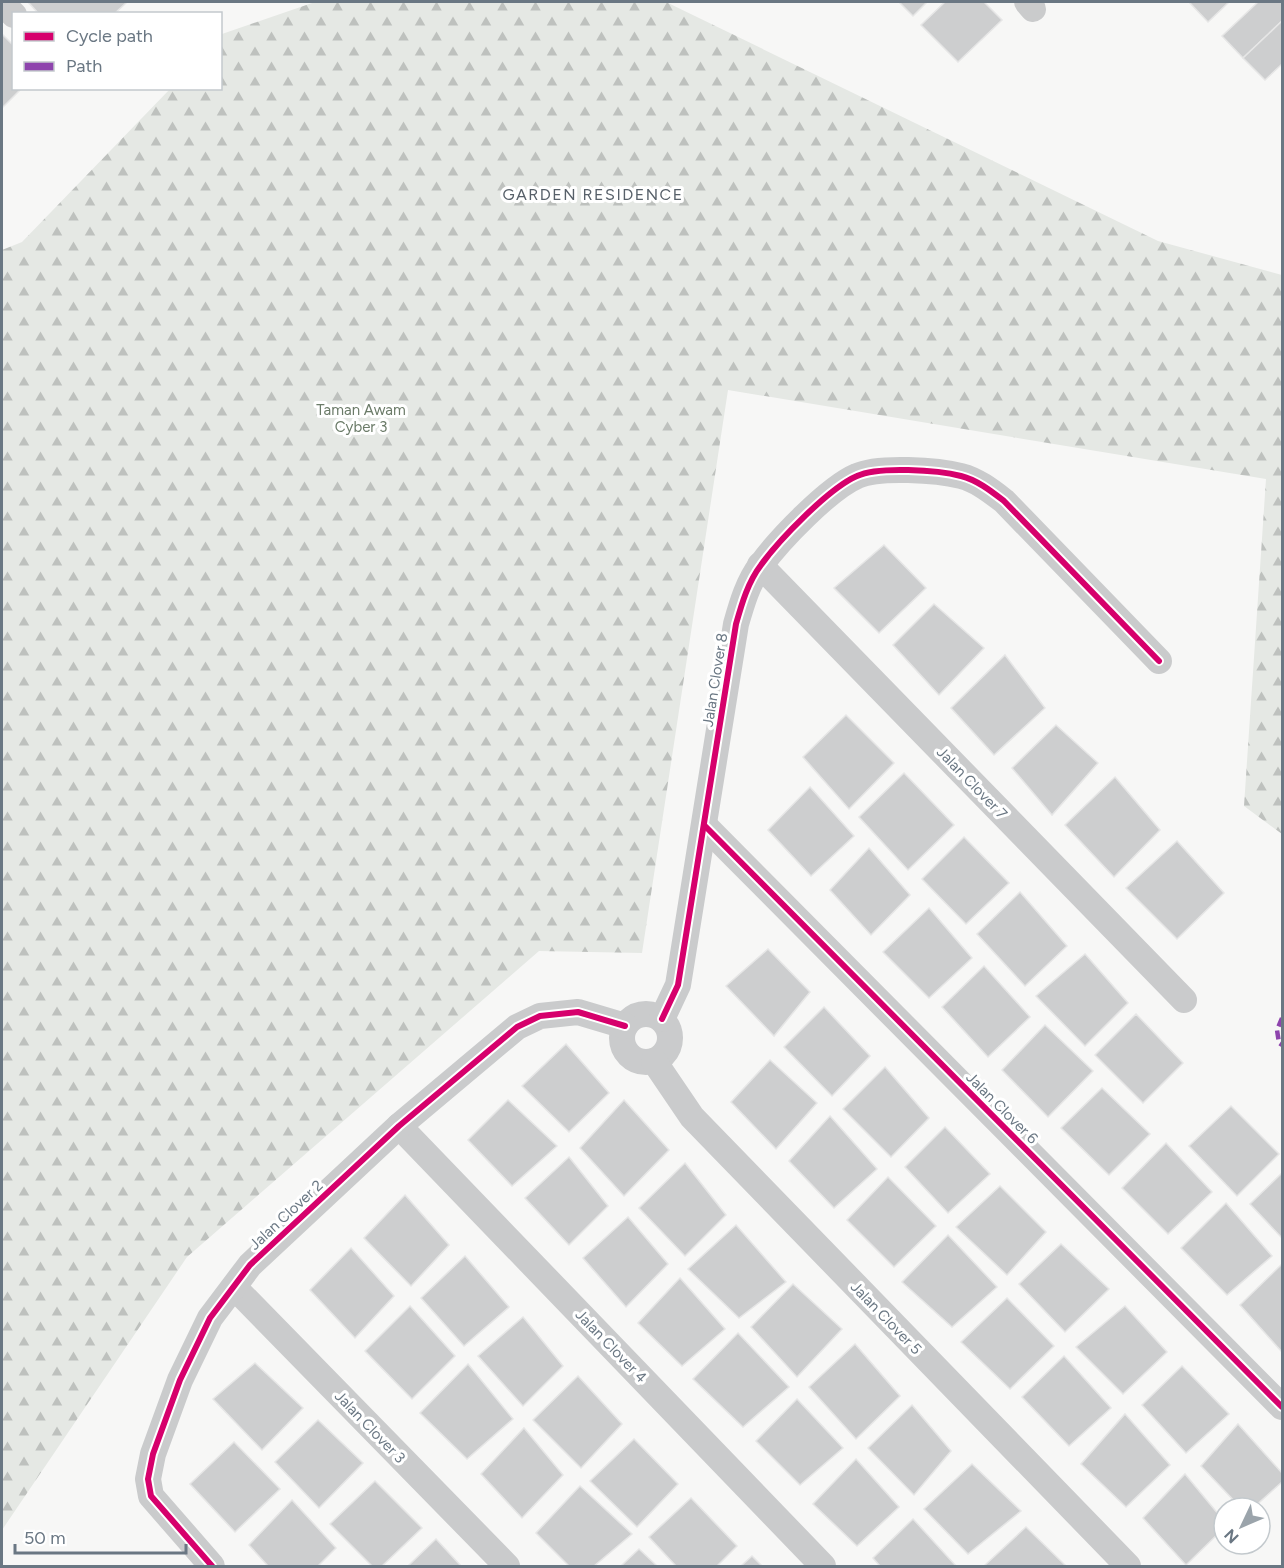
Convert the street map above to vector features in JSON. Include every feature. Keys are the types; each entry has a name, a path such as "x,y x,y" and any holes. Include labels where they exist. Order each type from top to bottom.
{"street":[{"name":"Jalan Clover 8","path":"662,1019 678,985 736,624 744,596 760,566 829,493 858,475 888,469 961,476 984,486 1004,501 1159,661"},
{"name":"Jalan Clover 7","path":"760,566 1184,1000"},
{"name":"Jalan Clover 6","path":"705,826 1282,1407"},
{"name":"Jalan Clover 2","path":"212,1566 151,1496 148,1479 153,1454 180,1380 210,1318 250,1265 399,1126 517,1027 540,1016 578,1012 625,1026"},
{"path":"649,1013 662,1019 670,1032 666,1053 654,1061 645,1062 630,1056 622,1042 625,1026 629,1020 642,1014 649,1013"},
{"name":"Jalan Clover 5","path":"654,1061 692,1117 1128,1566"},
{"name":"Jalan Clover 4","path":"399,1126 823,1566"},
{"name":"Jalan Clover 3","path":"234,1287 507,1566"}],"green space":[{"name":"Taman Awam Cyber 3","path":"315,2 666,2 1158,241 1282,275 1282,834 1244,806 1266,479 728,390 642,953 539,951 187,1257 2,1530 2,250 22,242 169,90 222,90 222,34"}],"building":[{"path":"28,2 127,2 116,12 37,12"},
{"path":"899,2 927,2 913,16"},
{"path":"945,2 984,2 1002,20 958,62 921,25"},
{"path":"1189,2 1229,2 1208,22"},
{"path":"1258,2 1282,2 1282,21 1243,58 1222,36"},
{"path":"1282,21 1282,64 1265,80 1243,58"},
{"path":"2,34 12,44 12,90 20,90 2,108"},
{"path":"884,545 926,588 879,633 834,588"},
{"path":"934,604 984,648 939,695 893,645"},
{"path":"1005,655 1045,708 994,755 951,708"},
{"path":"846,715 894,763 849,809 803,757"},
{"path":"1056,725 1098,763 1052,815 1012,768"},
{"path":"904,773 954,825 908,870 859,817"},
{"path":"1115,777 1160,830 1114,877 1065,825"},
{"path":"810,787 854,836 811,876 768,830"},
{"path":"964,837 1009,883 966,924 922,879"},
{"path":"1177,841 1224,893 1177,939 1126,888"},
{"path":"869,848 910,895 871,935 830,890"},
{"path":"1020,892 1067,946 1025,986 977,934"},
{"path":"929,908 972,958 929,998 883,952"},
{"path":"768,949 810,992 774,1036 726,986"},
{"path":"1085,954 1128,1003 1085,1046 1036,996"},
{"path":"984,966 1030,1017 988,1057 942,1007"},
{"path":"824,1007 870,1056 832,1096 784,1047"},
{"path":"1136,1014 1183,1063 1143,1103 1095,1055"},
{"path":"1045,1025 1093,1071 1048,1117 1002,1070"},
{"path":"566,1044 609,1093 569,1132 522,1086"},
{"path":"770,1060 817,1103 776,1149 731,1102"},
{"path":"885,1067 929,1118 891,1157 843,1109"},
{"path":"1102,1088 1150,1134 1109,1175 1061,1128"},
{"path":"508,1100 557,1146 512,1186 468,1140"},
{"path":"624,1100 669,1150 624,1196 580,1148"},
{"path":"1231,1106 1279,1154 1237,1196 1189,1146"},
{"path":"830,1116 877,1169 834,1208 789,1161"},
{"path":"945,1127 990,1174 948,1213 905,1167"},
{"path":"1166,1143 1212,1192 1168,1234 1122,1188"},
{"path":"569,1157 608,1206 569,1245 525,1198"},
{"path":"685,1163 726,1215 685,1256 639,1208"},
{"path":"1282,1173 1282,1238 1250,1204"},
{"path":"888,1177 936,1226 894,1267 847,1220"},
{"path":"1000,1186 1046,1232 1007,1275 956,1227"},
{"path":"405,1195 449,1245 411,1286 364,1238"},
{"path":"1226,1203 1272,1256 1227,1295 1181,1248"},
{"path":"628,1217 668,1264 626,1307 583,1258"},
{"path":"736,1225 786,1282 739,1318 688,1269"},
{"path":"948,1235 997,1287 952,1327 902,1282"},
{"path":"1061,1244 1109,1289 1065,1332 1019,1284"},
{"path":"351,1248 394,1296 355,1338 310,1290"},
{"path":"465,1256 509,1307 464,1346 421,1298"},
{"path":"1282,1264 1282,1352 1240,1305"},
{"path":"680,1278 725,1329 682,1366 638,1323"},
{"path":"793,1284 842,1329 797,1377 751,1327"},
{"path":"1007,1298 1054,1346 1010,1389 961,1342"},
{"path":"410,1306 455,1356 412,1399 365,1351"},
{"path":"1125,1306 1167,1352 1123,1394 1076,1347"},
{"path":"523,1317 563,1366 523,1406 478,1356"},
{"path":"738,1333 789,1387 743,1427 693,1379"},
{"path":"855,1344 900,1396 856,1439 809,1387"},
{"path":"1064,1356 1111,1408 1069,1446 1022,1397"},
{"path":"255,1363 303,1408 262,1450 213,1399"},
{"path":"468,1364 513,1419 467,1459 420,1413"},
{"path":"1182,1366 1229,1414 1186,1453 1142,1405"},
{"path":"578,1376 622,1424 581,1468 533,1420"},
{"path":"797,1399 843,1448 800,1485 756,1441"},
{"path":"912,1405 951,1451 914,1495 868,1448"},
{"path":"1125,1414 1170,1465 1126,1507 1081,1464"},
{"path":"318,1420 363,1463 319,1508 275,1462"},
{"path":"1238,1424 1282,1473 1282,1482 1266,1496 1230,1496 1201,1466"},
{"path":"524,1428 563,1475 522,1518 481,1474"},
{"path":"634,1439 678,1484 637,1527 590,1481"},
{"path":"234,1442 280,1489 235,1532 190,1484"},
{"path":"856,1459 899,1507 857,1546 813,1504"},
{"path":"972,1464 1021,1511 968,1554 924,1509"},
{"path":"1185,1474 1212,1507 1212,1540 1186,1565 1143,1518"},
{"path":"375,1481 422,1528 382,1566 372,1566 330,1524"},
{"path":"580,1486 632,1534 594,1566 569,1566 536,1533"},
{"path":"691,1498 737,1546 717,1566 676,1566 649,1537"},
{"path":"292,1500 336,1548 318,1566 268,1566 249,1545"},
{"path":"913,1519 956,1566 880,1566 873,1558"},
{"path":"1026,1527 1066,1566 984,1566"},
{"path":"436,1539 461,1566 408,1566"},
{"path":"639,1549 657,1566 621,1566"},
{"path":"752,1556 762,1566 741,1566"}],"marked path":[{"path":"1282,1018 1277,1030 1279,1043 1282,1045"}],"cycle path":[{"path":"662,1019 678,985 736,624 741,608 752,578 769,554 805,516 833,491 857,476 893,470 951,474 978,483 1004,501 1159,661"},
{"path":"705,826 1282,1407"},
{"path":"212,1566 151,1496 148,1479 153,1454 180,1380 210,1318 250,1265 399,1126 517,1027 540,1016 578,1012 625,1026"}],"district":[{"name":"GARDEN RESIDENCE","path":"593,194"}]}
